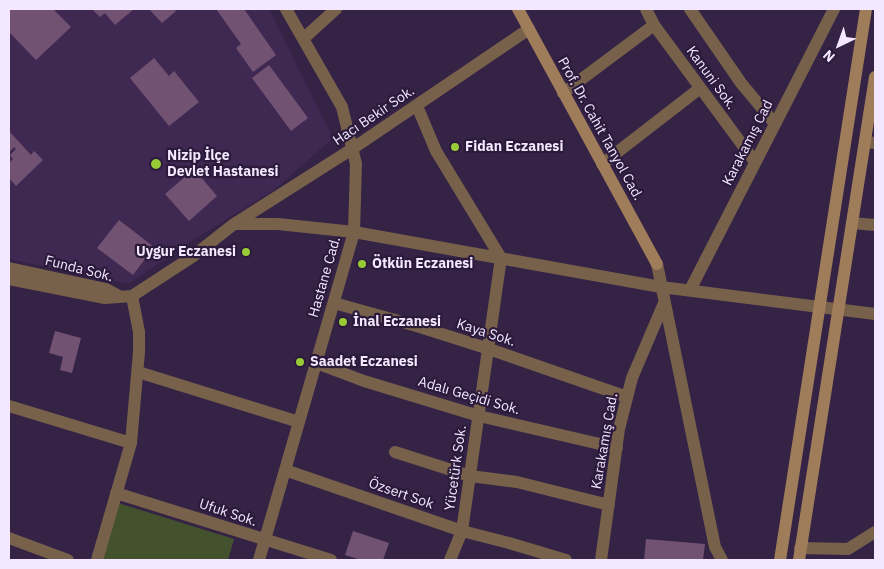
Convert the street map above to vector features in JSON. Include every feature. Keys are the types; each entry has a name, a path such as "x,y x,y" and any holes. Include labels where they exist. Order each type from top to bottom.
{"main road":[{"name":"Prof. Dr. Cahit Tanyol Cad.","path":"518,9 657,264"},
{"path":"780,560 866,9"},
{"path":"799,554 852,223 870,142 875,77"}],"street":[{"name":"Hastane Cad.","path":"259,560 354,232 356,164 342,107 286,9"},
{"path":"303,39 336,9"},
{"name":"Kanuni Sok.","path":"646,9 654,25 755,162"},
{"path":"690,9 741,84 775,124"},
{"name":"Karakamış Cad","path":"690,290 834,9"},
{"path":"563,93 654,25"},
{"name":"Hacı Bekir Sok.","path":"132,296 192,258 234,224 352,149 529,29"},
{"path":"602,164 700,89"},
{"path":"417,106 436,151 502,258"},
{"path":"852,223 875,225"},
{"path":"234,224 278,224 354,232 661,287 875,314"},
{"name":"Yücetürk Sok.","path":"450,560 462,531 502,258"},
{"path":"657,264 716,547 722,560"},
{"name":"Funda Sok.","path":"9,268 106,289 119,296"},
{"name":"Funda Sok.","path":"9,278 105,298 119,296"},
{"path":"97,560 130,443 138,372 139,332 132,296 119,296"},
{"name":"Karakamış Cad.","path":"602,560 619,429 632,378 664,302"},
{"name":"Kaya Sok.","path":"334,303 489,349 627,398"},
{"name":"Adalı Geçidi Sok.","path":"316,363 364,381 479,416 617,448"},
{"path":"138,372 299,422"},
{"path":"9,406 130,443"},
{"path":"395,452 470,476 517,482 609,505"},
{"name":"Özsert Sok","path":"285,470 462,531 566,560"},
{"name":"Ufuk Sok.","path":"116,493 331,560"},
{"path":"799,554 848,549 875,532"},
{"path":"9,538 68,560"}],"shaded area":[{"name":"Nizip İlçe Devlet Hastanesi","path":"9,9 269,9 333,138 274,190 188,243 129,284 9,259"}],"green space":[{"path":"118,503 234,539 228,560 102,560"}],"building":[{"path":"9,9 53,9 71,27 36,60 9,32"},
{"path":"92,9 134,9 115,25 105,13 100,17"},
{"path":"149,9 173,9 176,11 162,23"},
{"path":"216,9 244,9 276,55 253,72 236,48 241,44"},
{"path":"154,58 169,76 174,71 199,102 169,126 130,78"},
{"path":"269,65 308,118 291,131 252,78"},
{"path":"9,131 31,155 34,151 43,160 16,186 9,178 9,163 13,159 10,155 16,149 14,147 9,152"},
{"path":"194,169 217,196 189,221 165,194"},
{"path":"119,220 154,247 133,275 97,248"},
{"path":"55,331 81,338 72,373 60,370 63,357 49,353"},
{"path":"353,531 389,543 383,560 361,560 345,555"},
{"path":"646,539 705,544 703,560 644,560"}],"place":[{"name":"Fidan Eczanesi","path":"455,147"},
{"name":"Nizip İlçe Devlet Hastanesi","path":"156,164"},
{"name":"Uygur Eczanesi","path":"246,252"},
{"name":"Ötkün Eczanesi","path":"362,264"},
{"name":"İnal Eczanesi","path":"343,322"},
{"name":"Saadet Eczanesi","path":"300,362"}]}
